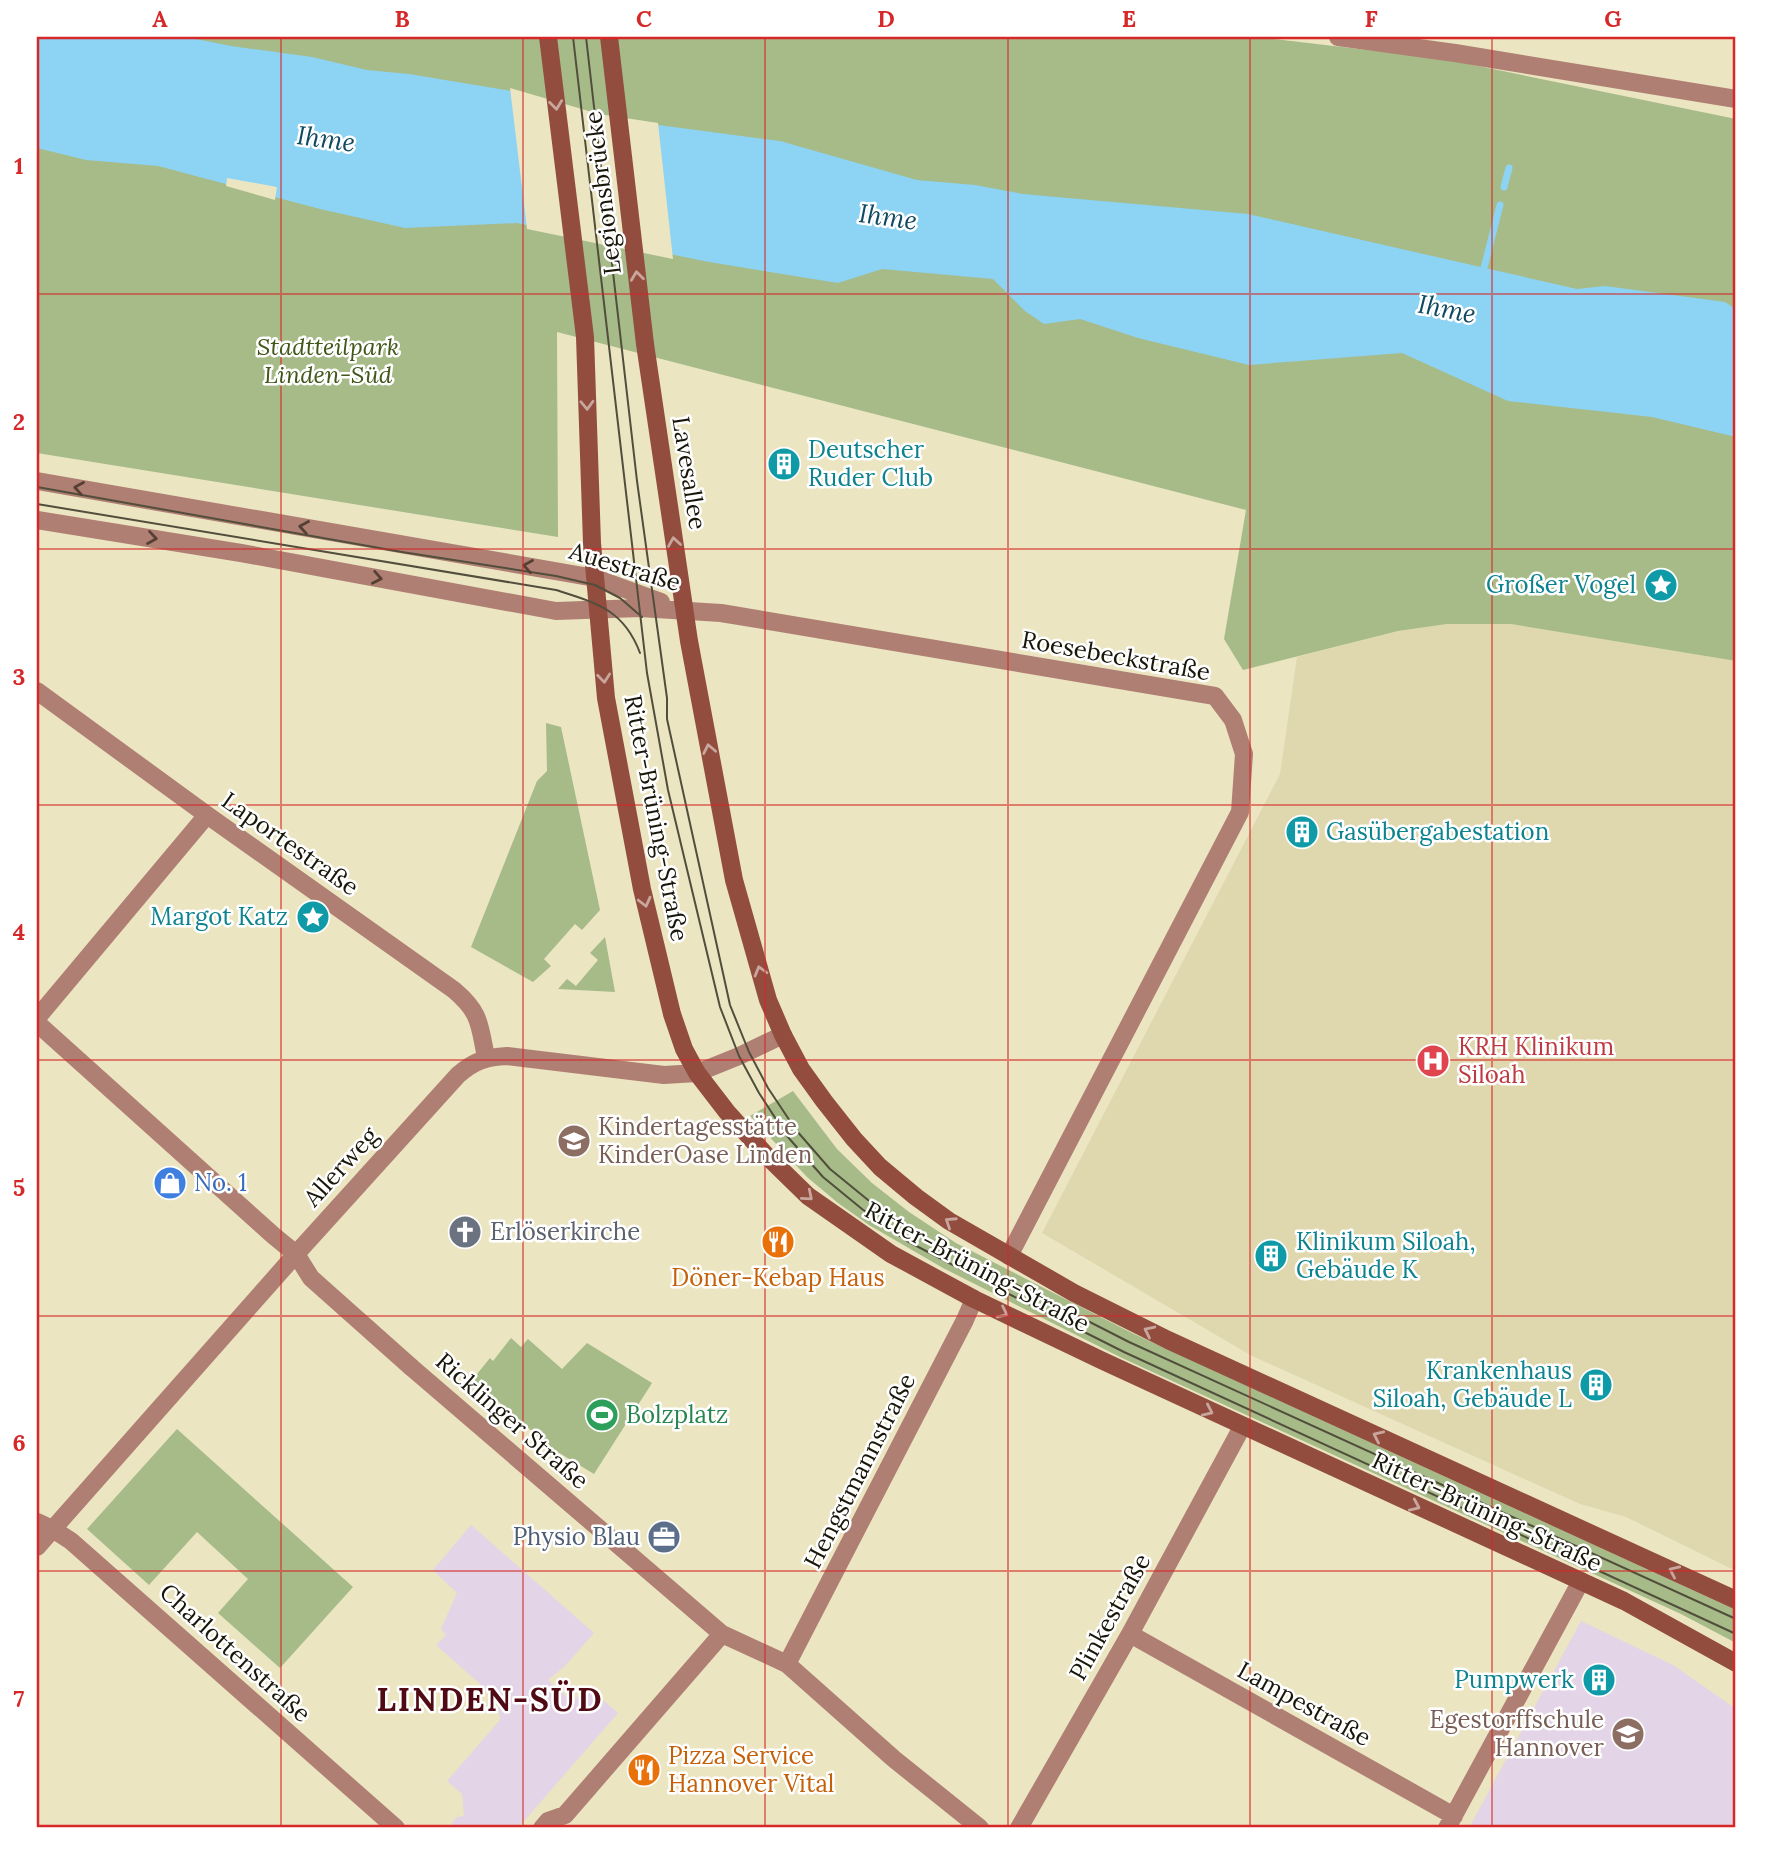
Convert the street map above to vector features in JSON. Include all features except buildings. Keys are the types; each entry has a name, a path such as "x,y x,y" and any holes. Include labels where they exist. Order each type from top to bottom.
{"main road":[{"name":"Legionsbrücke","path":"548,37 584,337 595,578"},
{"name":"Legionsbrücke","path":"609,37 645,344"},
{"name":"Lavesallee","path":"645,344 685,609"},
{"name":"Ritter-Brüning-Straße","path":"595,578 606,698 642,889 672,1014 684,1049 697,1073 734,1120 808,1196 891,1254 974,1299 1241,1427 1624,1601 1736,1663"},
{"name":"Ritter-Brüning-Straße","path":"685,609 734,880 768,1000 801,1069 854,1139 880,1167 948,1221 1073,1293 1168,1340 1736,1600"}],"street":[{"path":"1338,37 1469,55 1736,99"},
{"name":"Auestraße","path":"37,481 595,578 685,609"},
{"name":"Auestraße","path":"37,520 241,553 556,611 685,609"},
{"name":"Roesebeckstraße","path":"685,609 1215,696 1233,720 1244,754 1240,812 1009,1256"},
{"name":"Laportestraße","path":"37,691 454,990 471,1004 478,1017 486,1057"},
{"path":"37,1020 207,815"},
{"name":"Ricklinger Straße","path":"37,1020 296,1254 311,1278 411,1367 722,1634 787,1664 973,1826"},
{"path":"486,1057 507,1056 664,1075 697,1073 783,1035"},
{"name":"Allerweg","path":"37,1547 458,1075 472,1063 486,1057"},
{"name":"Hengstmannstraße","path":"787,1664 974,1299"},
{"name":"Plinkestraße","path":"1018,1828 1130,1634 1241,1427"},
{"name":"Charlottenstraße","path":"37,1522 71,1541 396,1828"},
{"path":"1450,1822 1581,1581"},
{"path":"542,1828 548,1821 565,1815 722,1634"},
{"name":"Lampestraße","path":"1130,1634 1450,1822"}],"shaded area":[{"name":"KRH Klinikum Siloah","path":"1447,624 1511,624 1736,661 1736,1571 1626,1517 1580,1504 1252,1356 1042,1233 1280,774 1297,657 1398,631"},
{"path":"471,1525 594,1633 565,1666 548,1680 573,1702 587,1686 618,1713 518,1828 448,1828 457,1817 464,1816 462,1794 447,1781 500,1720 497,1699 436,1645 446,1635 441,1629 457,1593 433,1570"},
{"name":"Egestorffschule Hannover","path":"1581,1621 1673,1665 1736,1709 1736,1828 1469,1828"}],"green space":[{"name":"Stadtteilpark Linden-Süd","path":"37,37 1257,37 1444,59 1736,119 1736,661 1511,624 1447,624 1398,631 1243,670 1224,639 1246,510 557,332 558,537 37,453"},
{"path":"546,723 561,727 600,910 582,930 575,924 544,959 551,966 533,982 471,947 537,781 547,771"},
{"path":"605,937 615,992 558,989 567,979 576,986 598,960 590,953"},
{"path":"793,1091 837,1149 872,1183 956,1243 1132,1333 1736,1610 1736,1643 1681,1614 1122,1358 943,1268 869,1225 807,1177 750,1116"},
{"path":"511,1338 521,1347 528,1339 562,1369 587,1343 652,1383 594,1474 551,1448 473,1379 490,1358 493,1361"},
{"path":"177,1429 353,1587 280,1668 218,1613 248,1579 197,1532 149,1585 87,1529"}],"water":[{"name":"Ihme","path":"37,37 186,37 312,57 367,70 409,74 511,91 598,117 780,141 917,180 975,185 1023,194 1248,214 1577,289 1605,286 1725,302 1736,309 1736,437 1652,417 1508,401 1402,353 1249,365 1138,338 1080,319 1044,324 1025,311 993,279 882,269 838,283 709,262 517,223 405,228 320,209 158,166 86,160 37,148"}],"pier":[{"path":"510,88 599,114 658,123 673,259 527,229"},
{"path":"227,178 277,187 275,200 226,186"}],"waterway":[{"path":"1504,187 1509,168"},
{"path":"1484,268 1500,205"}],"tram line":[{"path":"573,37 647,673 668,790 720,1007 739,1056 787,1136 823,1177 907,1241 1124,1352 1736,1634"},
{"path":"586,37 637,481 667,698 667,719 730,1005 749,1052 768,1088 796,1130 830,1169 913,1232 1129,1342 1736,1619"},
{"path":"37,487 402,552 556,576 595,585 620,598 642,617"},
{"path":"37,504 556,590 607,610 626,627 640,653"}],"place":[{"name":"Deutscher Ruder Club","path":"784,464"},
{"name":"Großer Vogel","path":"1661,585"},
{"name":"Gasübergabestation","path":"1302,832"},
{"name":"Margot Katz","path":"313,917"},
{"name":"KRH Klinikum Siloah","path":"1433,1061"},
{"name":"Kindertagesstätte KinderOase Linden","path":"574,1141"},
{"name":"No. 1","path":"170,1183"},
{"name":"Erlöserkirche","path":"465,1232"},
{"name":"Döner-Kebap Haus","path":"778,1242"},
{"name":"Klinikum Siloah, Gebäude K","path":"1271,1256"},
{"name":"Krankenhaus Siloah, Gebäude L","path":"1596,1385"},
{"name":"Bolzplatz","path":"602,1415"},
{"name":"Physio Blau","path":"664,1537"},
{"name":"Pumpwerk","path":"1599,1680"},
{"name":"Egestorffschule Hannover","path":"1628,1734"},
{"name":"Pizza Service Hannover Vital","path":"644,1770"}],"district":[{"name":"LINDEN-SÜD","path":"490,1700"}]}
